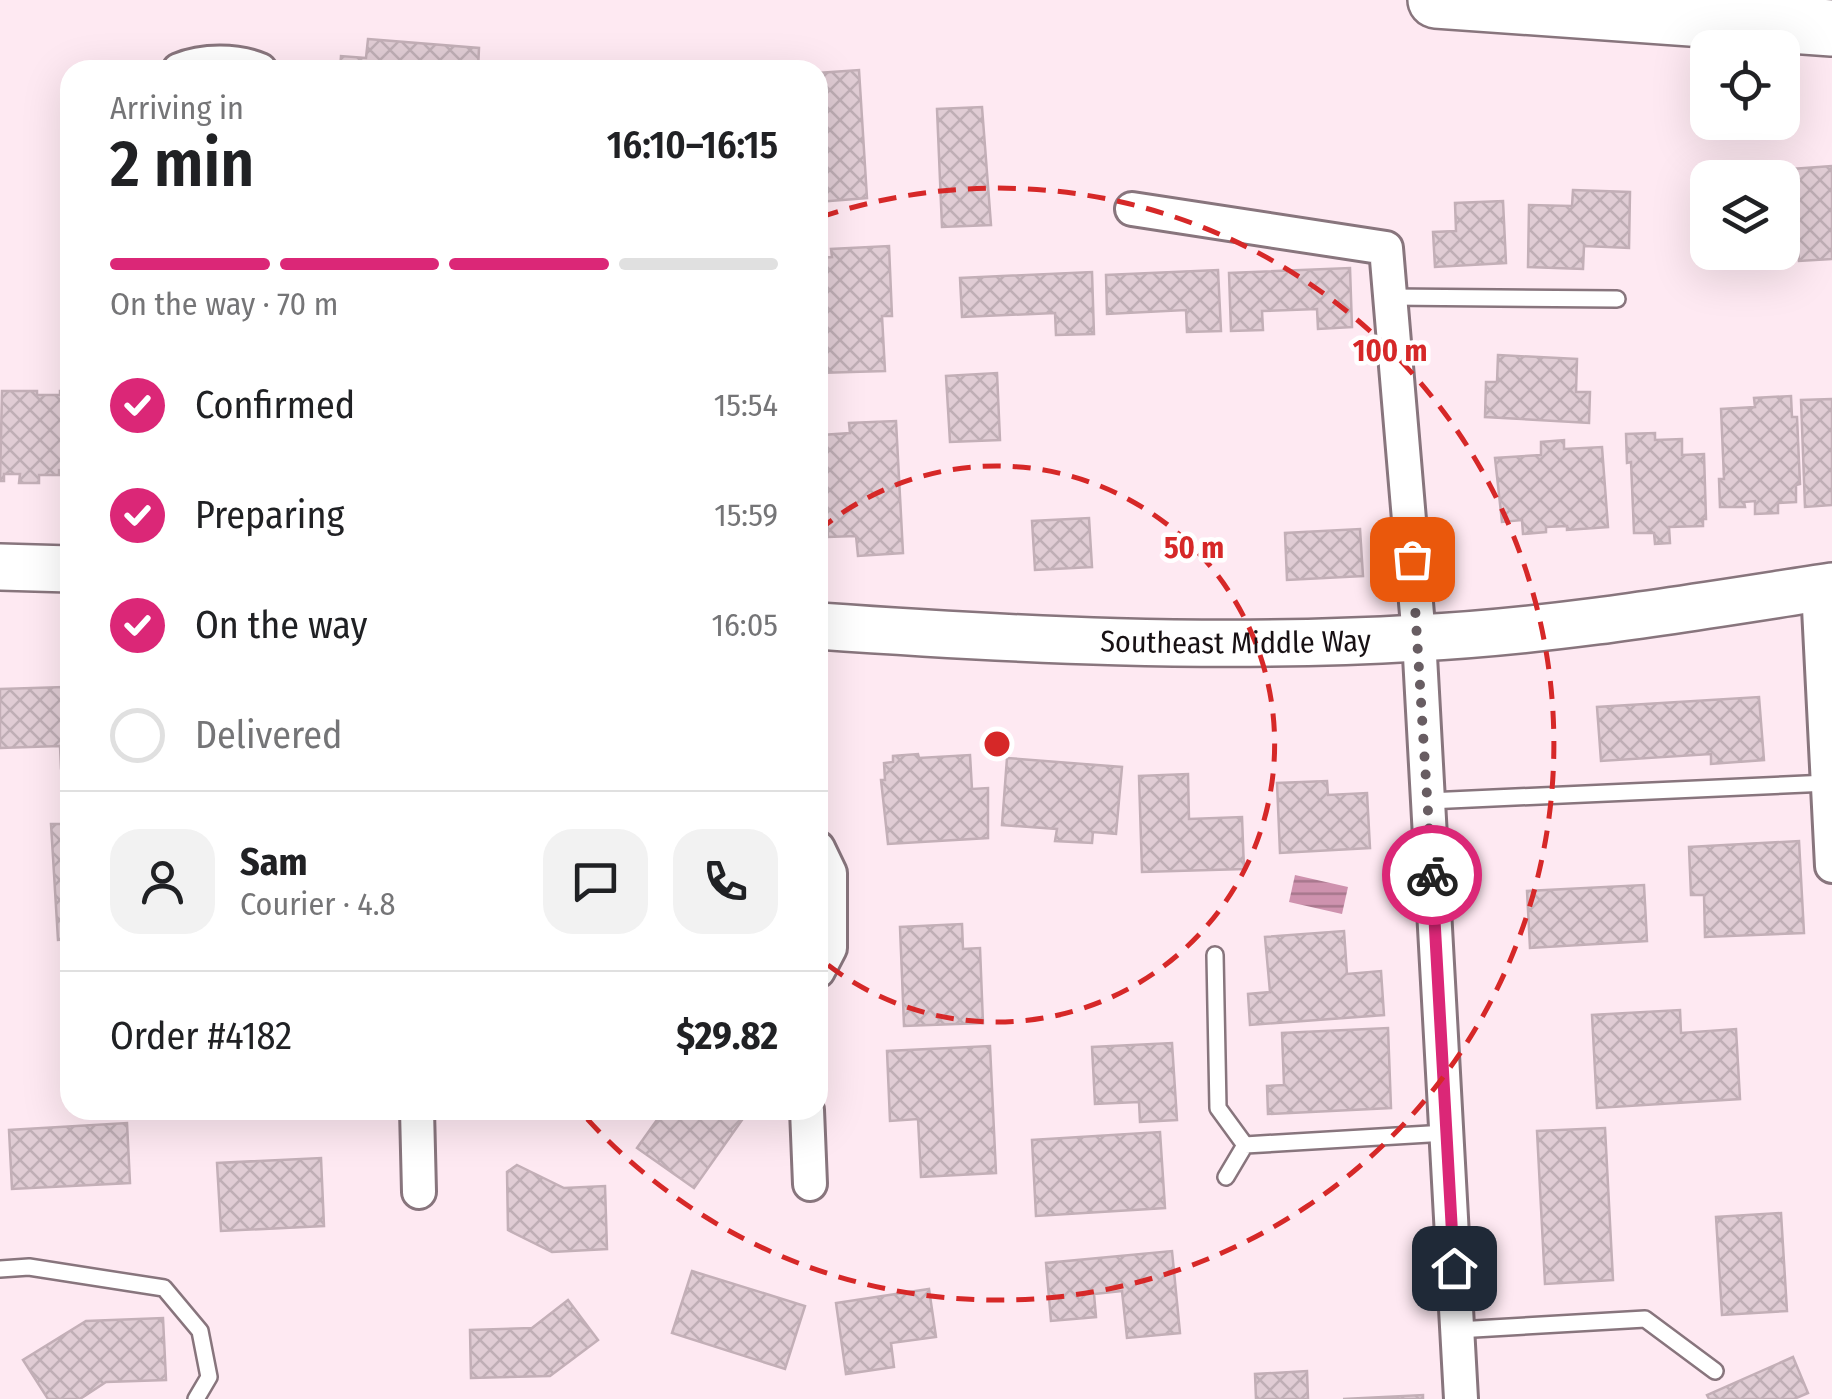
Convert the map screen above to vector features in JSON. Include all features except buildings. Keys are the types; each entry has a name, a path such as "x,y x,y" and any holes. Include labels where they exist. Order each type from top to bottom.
{"highway":[{"path":"1436,0 1832,28"}],"street":[{"path":"1132,209 1386,248 1418,638 1460,1399"},
{"path":"0,566 60,569"},
{"path":"1825,587 1832,866"},
{"name":"Southeast Middle Way","path":"828,627 1132,643 1259,644 1418,638 1624,617 1825,587"},
{"path":"828,869 828,952"},
{"path":"417,1120 419,1192"},
{"path":"807,1120 810,1184"}],"lane":[{"path":"1389,297 1617,299"},
{"path":"1428,801 1828,783"},
{"path":"1215,956 1218,1108 1245,1145"},
{"path":"1245,1145 1446,1134"},
{"path":"1226,1176 1245,1145"},
{"path":"0,1269 28,1267 164,1288 200,1331 209,1377 196,1399"},
{"path":"1457,1330 1646,1319 1715,1372"}],"shaded area":[{"path":"1295,875 1348,887 1342,914 1289,902"}],"way so far":[{"path":"1412,559 1432,875"}],"route":[{"path":"1432,875 1454,1268"}]}
